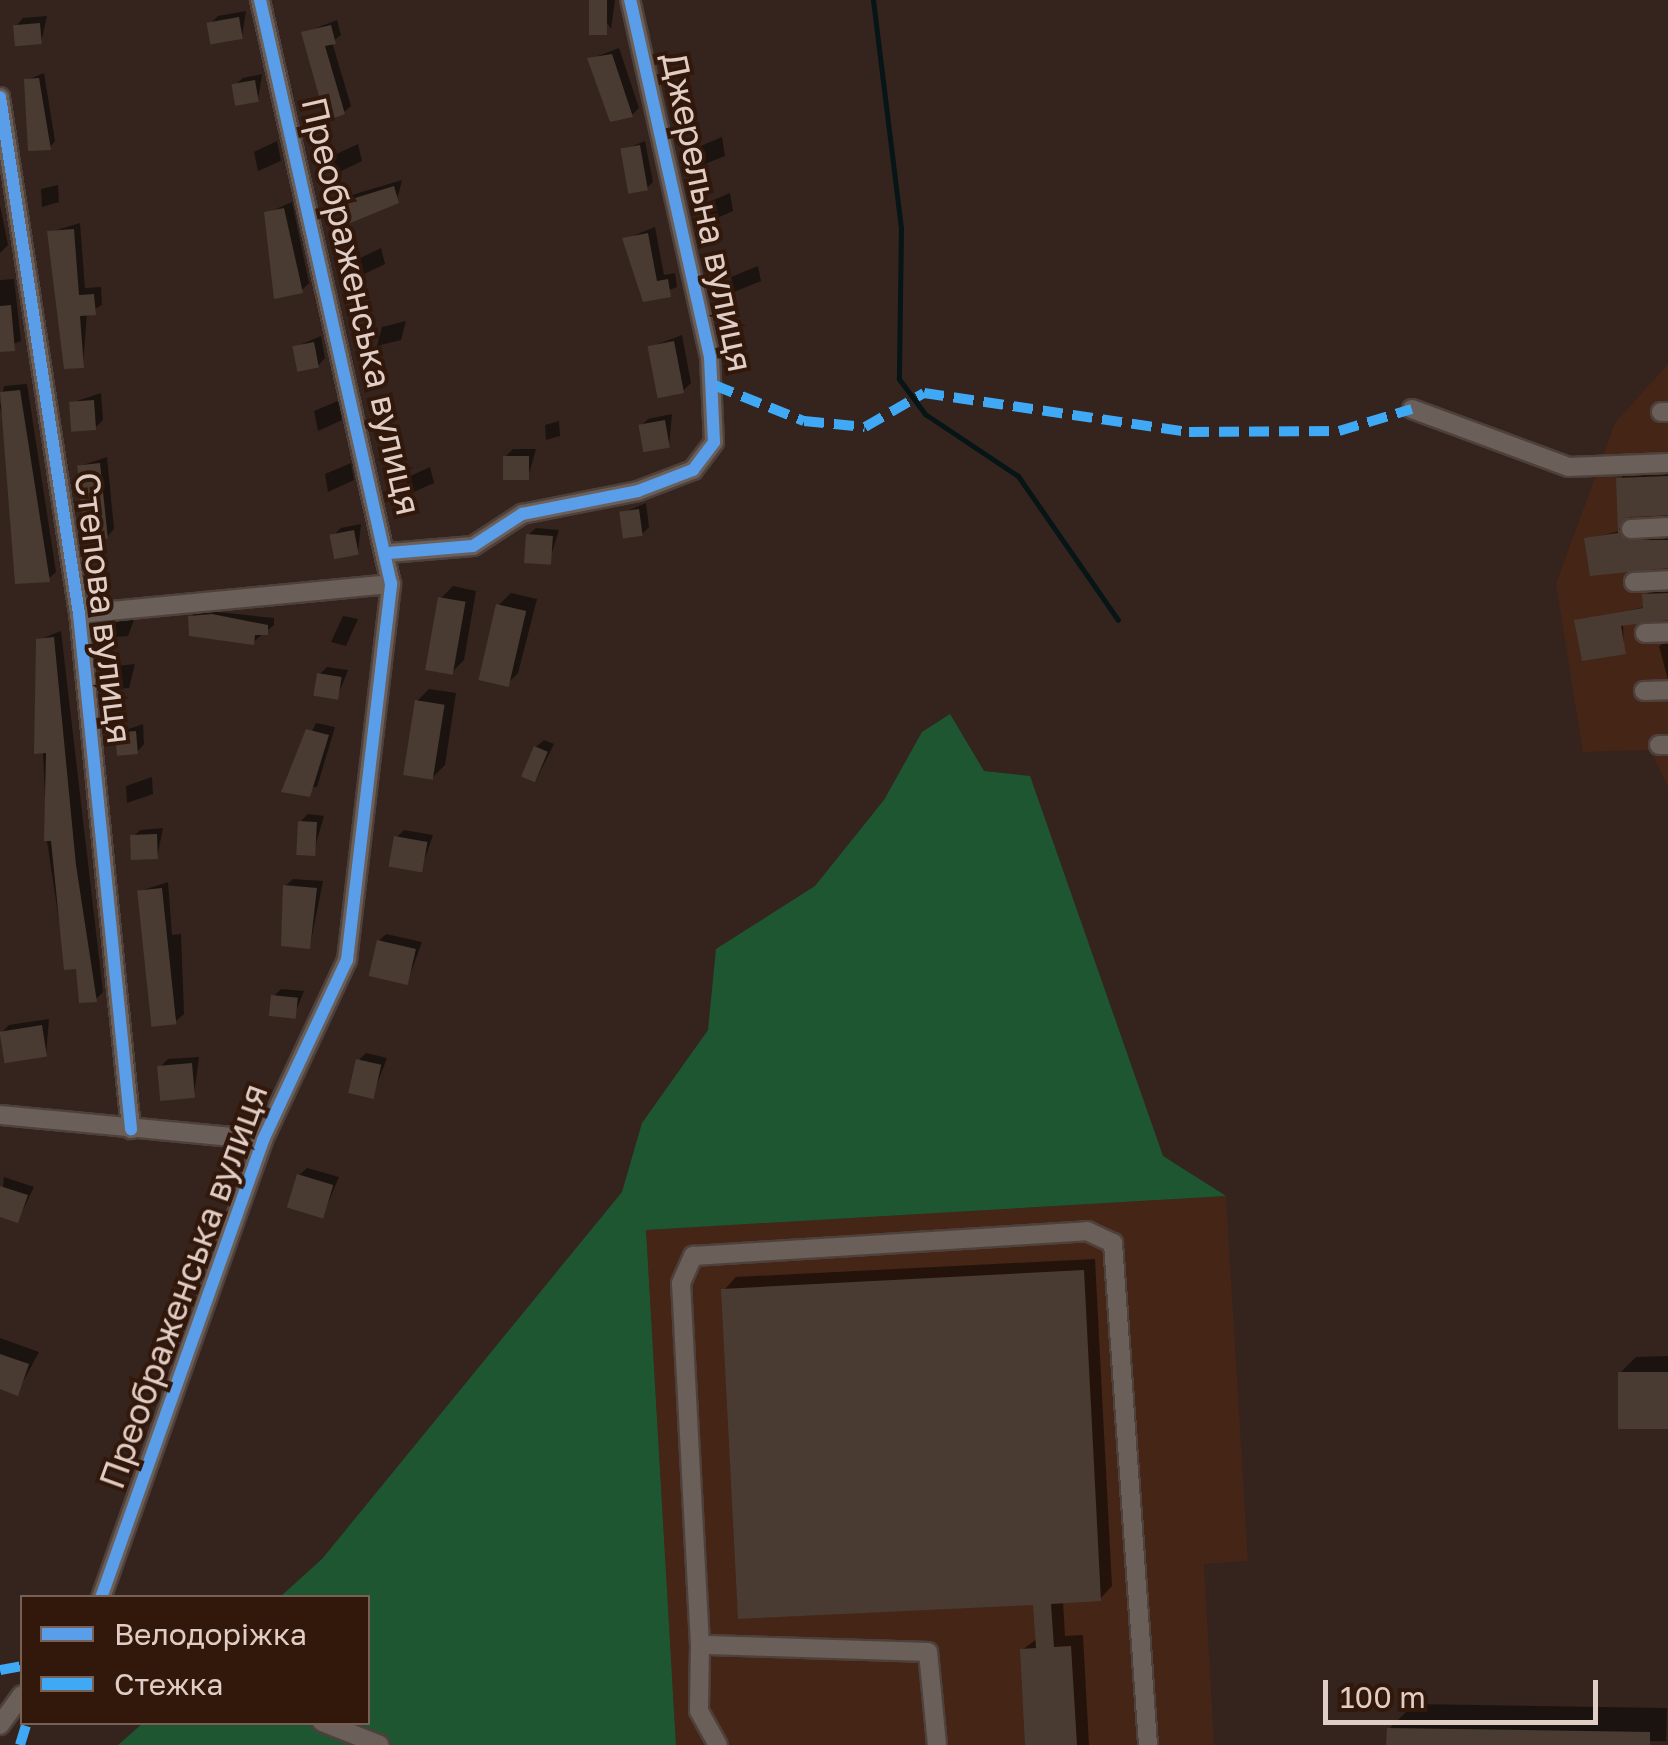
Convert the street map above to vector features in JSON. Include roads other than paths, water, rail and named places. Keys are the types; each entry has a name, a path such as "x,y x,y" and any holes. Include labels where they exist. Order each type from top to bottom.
{"street":[{"name":"Преображенська вулиця","path":"102,1595 263,1140 347,960 391,584 389,553 260,0"},
{"name":"Джерельна вулиця","path":"389,553 473,546 522,514 638,491 693,470 714,442 710,357 630,0"},
{"name":"Степова вулиця","path":"0,96 79,614 131,1130"},
{"path":"1412,409 1569,467 1668,463"},
{"path":"1631,529 1668,527"},
{"path":"1634,582 1668,580"},
{"path":"79,614 391,584"},
{"path":"1645,633 1668,632"},
{"path":"1644,691 1668,690"},
{"path":"0,1115 263,1140"},
{"path":"718,1745 699,1710 700,1644 682,1283 693,1256 1102,1233 1118,1262 1148,1745"},
{"path":"700,1644 928,1652 937,1745"},
{"path":"0,1725 20,1698"},
{"path":"330,1725 380,1745"}],"waterway":[{"path":"873,0 901,228 899,379 925,414 1018,476 1118,620"}]}
